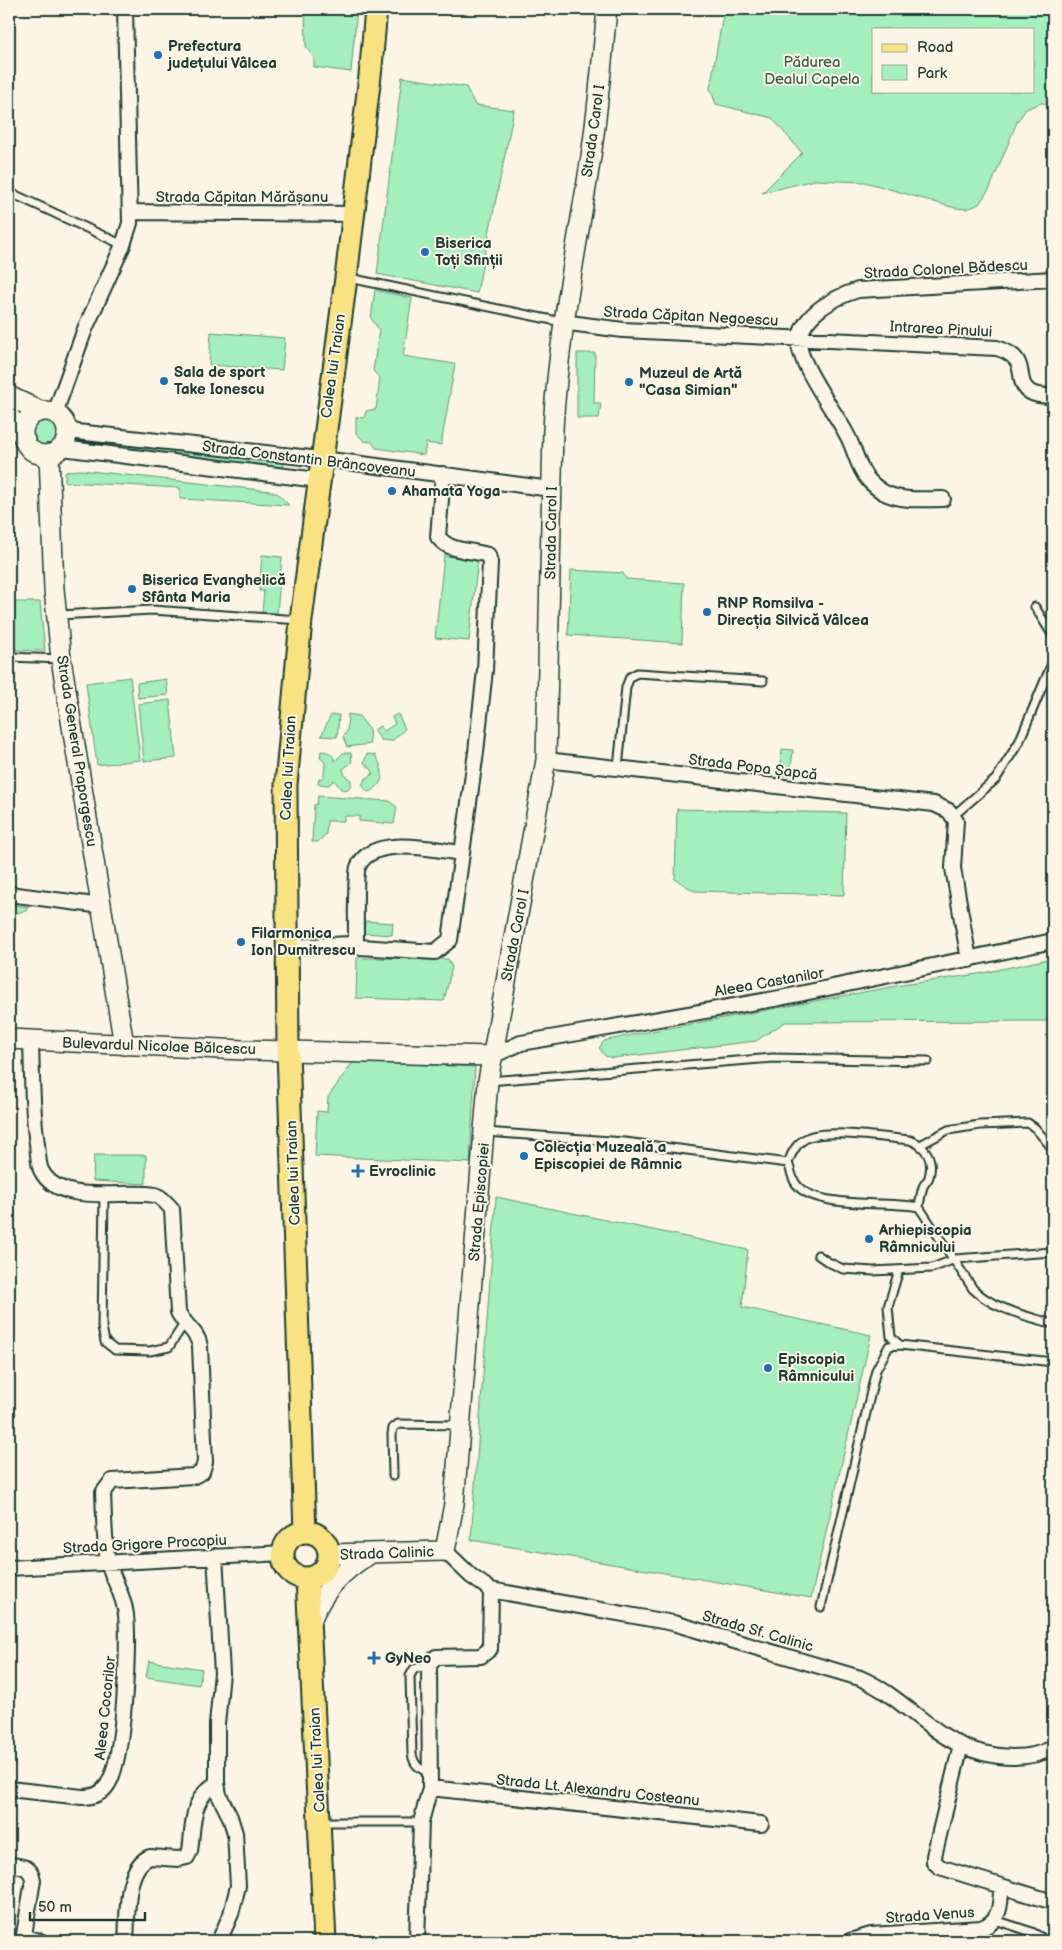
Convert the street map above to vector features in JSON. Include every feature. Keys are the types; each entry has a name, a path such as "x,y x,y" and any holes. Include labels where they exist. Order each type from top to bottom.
{"main road":[{"name":"Calea lui Traian","path":"304,1532 288,1051 286,785 301,620 372,67 376,9"},
{"path":"304,1532 312,1533 324,1541 329,1554 328,1561 320,1573 307,1578 292,1574 284,1561 283,1553 288,1541 304,1532"},
{"name":"Calea lui Traian","path":"307,1578 325,1941"}],"street":[{"path":"25,440 24,425 28,419 48,412 124,244 131,212 125,9"},
{"name":"Strada Carol I","path":"492,1056 546,760 554,403 562,322 590,162 607,9"},
{"name":"Strada Căpitan Mărășanu","path":"131,212 353,214"},
{"name":"Strada Colonel Bădescu","path":"800,338 815,314 827,304 841,295 858,290 1053,279"},
{"name":"Strada Căpitan Negoescu","path":"562,322 622,330 800,338"},
{"path":"800,338 800,354 848,436 862,471 872,483 888,494 905,499 943,499"},
{"name":"Intrarea Pinului","path":"800,338 997,348 1010,352 1019,362 1024,387 1030,392 1053,396"},
{"path":"9,396 48,412 64,422 67,428 66,440 55,451 34,452 9,415"},
{"name":"Strada Constantin Brâncoveanu","path":"67,428 77,432 319,470"},
{"name":"Strada Constantin Brâncoveanu","path":"55,451 319,470 443,474 551,489"},
{"name":"Strada General Praporgescu","path":"55,451 56,616 61,659 124,1045"},
{"path":"360,947 435,952 450,940 485,670 490,562 488,555 453,549 444,545 438,538 443,474"},
{"name":"Strada Popa Șapcă","path":"546,760 934,804 949,811 953,816"},
{"path":"953,816 957,828 953,868 969,960"},
{"path":"288,948 351,944 356,939 358,867 365,856 392,846 462,853"},
{"path":"9,894 102,906"},
{"name":"Aleea Castanilor","path":"492,1056 520,1043 780,998 1053,941"},
{"name":"Bulevardul Nicolae Bălcescu","path":"9,1039 288,1051"},
{"path":"31,1041 32,1100 40,1168 47,1180 58,1187 104,1196 156,1195 164,1200 172,1210 178,1312 184,1324 194,1332 200,1346 205,1462 202,1472 194,1476 112,1481 106,1486 103,1493 108,1562"},
{"path":"288,1051 492,1056"},
{"name":"Strada Episcopiei","path":"445,1551 454,1504 488,1081 492,1056"},
{"name":"Strada Calinic","path":"329,1554 445,1551"},
{"name":"Strada Sf. Calinic","path":"445,1551 471,1576 491,1590 673,1623 860,1678 888,1692 933,1728 961,1745 1006,1758 1029,1757 1053,1748"},
{"name":"Strada Grigore Procopiu","path":"9,1568 283,1553"},
{"path":"310,1623 316,1605 326,1590 353,1564 370,1554"},
{"path":"215,1556 222,1673 217,1724 217,1783 219,1795 230,1817 235,1833 238,1886 231,1914 219,1941"},
{"name":"Aleea Cocorilor","path":"9,1789 92,1797 100,1793 113,1775 122,1715 128,1636 126,1613 119,1586 108,1562"},
{"path":"417,1941 422,1822 430,1788 429,1665 436,1657 481,1656 490,1649 491,1590"},
{"path":"961,1745 934,1862 940,1868 1053,1902"},
{"path":"126,1941 131,1883 137,1866 150,1857 178,1859 187,1857 190,1851 199,1799 205,1790 217,1783"},
{"name":"Strada Lt. Alexandru Costeanu","path":"430,1788 761,1824"},
{"path":"9,1865 27,1867 32,1872 33,1880 23,1939 40,1941"},
{"name":"Strada Venus","path":"850,1941 871,1935 981,1928 994,1920 1000,1905 1001,1886"}],"lane":[{"path":"9,192 124,244"},
{"name":"Strada Căpitan Negoescu","path":"346,278 562,322"},
{"path":"1035,607 1053,636"},
{"path":"56,616 152,610 301,620"},
{"path":"9,657 61,659"},
{"path":"953,816 996,779 1019,742 1053,661"},
{"path":"618,768 626,686 630,677 637,673 763,681"},
{"path":"488,1081 773,1058 928,1062"},
{"path":"922,1144 948,1130 980,1125 1028,1123 1035,1128 1053,1149"},
{"path":"485,1132 626,1142 788,1164"},
{"path":"919,1206 901,1203 826,1201 810,1195 796,1185 788,1164 792,1151 809,1137 826,1134 910,1140 922,1144 929,1156 930,1167 919,1206 973,1288 983,1298 997,1306 1053,1324"},
{"path":"104,1196 102,1327 105,1342 115,1350 150,1351 169,1347 184,1324"},
{"path":"818,1255 843,1269 873,1271 932,1268 955,1259 1053,1252"},
{"path":"899,1270 888,1307 891,1336 900,1345"},
{"path":"821,1607 876,1370 889,1346 900,1345 1053,1362"},
{"path":"393,1476 392,1434 393,1428 398,1424 461,1426"},
{"path":"429,1665 414,1669 410,1676 412,1754 414,1762 420,1769 430,1773"},
{"path":"320,1822 422,1822"},
{"path":"994,1920 1032,1932 1048,1941"}],"green space":[{"path":"305,9 357,9 351,72 314,67 314,58 306,47"},
{"name":"Pădurea Dealul Capela","path":"724,9 1053,9 1053,104 1041,103 1026,109 1017,122 990,188 979,204 968,209 955,208 865,182 814,180 762,193 802,153 772,118 716,104 710,88"},
{"path":"402,77 466,87 475,105 514,110 477,293 377,274"},
{"path":"375,290 412,298 403,356 455,364 441,445 426,443 424,455 376,448 372,442 364,441 356,433 356,417 364,418 366,411 376,409 380,378 373,371 379,330 371,318"},
{"path":"211,332 285,338 282,370 209,365"},
{"path":"577,353 595,353 594,403 601,403 599,418 577,418"},
{"path":"45,421 50,422 56,428 56,438 50,444 45,445 40,444 34,438 33,433 34,428 40,422"},
{"path":"105,440 284,463 283,469 104,447"},
{"path":"81,470 270,491 278,494 289,505 180,499 180,488 65,482 65,473"},
{"path":"262,555 282,557 277,613 262,612 264,591 259,591"},
{"path":"444,556 478,559 469,641 435,638"},
{"path":"571,570 623,573 626,579 684,583 682,643 568,635"},
{"path":"9,602 40,602 45,651 9,650"},
{"path":"130,677 140,760 97,765 86,683"},
{"path":"166,679 168,695 138,698 137,683"},
{"path":"170,700 176,758 144,761 138,704"},
{"path":"348,714 359,716 369,729 370,744 347,747 343,737 347,731"},
{"path":"398,714 405,729 392,741 381,740 374,730 380,726 384,731 395,724 392,717"},
{"path":"331,715 339,715 337,737 321,736"},
{"path":"782,749 793,750 790,776 780,775"},
{"path":"321,751 330,753 335,761 343,753 351,753 352,762 343,769 345,776 351,780 351,785 347,790 341,789 334,780 329,785 318,784 319,779 324,777 325,762 320,758"},
{"path":"367,754 375,755 382,771 381,781 374,789 368,792 362,785 365,779 372,775 373,771 364,763"},
{"path":"318,796 389,801 397,807 394,824 359,821 359,816 344,816 344,821 327,821 326,834 318,842 312,842 314,805 317,804"},
{"path":"677,809 846,813 844,895 694,891 675,879"},
{"path":"9,904 28,907 26,911 9,914"},
{"path":"365,921 393,923 392,935 364,933"},
{"path":"357,958 448,959 452,967 444,1001 356,998"},
{"path":"1053,958 1053,1021 785,1022 756,1041 613,1058 605,1056 599,1048 604,1041 631,1035 902,985 978,974"},
{"path":"353,1062 475,1067 470,1163 315,1156 317,1111 327,1112 328,1097"},
{"path":"94,1155 146,1155 146,1184 93,1181"},
{"path":"496,1197 748,1250 742,1307 871,1335 811,1598 471,1540"},
{"path":"149,1661 202,1669 199,1685 146,1677"}],"place":[{"name":"Prefectura județului Vâlcea","path":"158,55"},
{"name":"Biserica Toți Sfinții","path":"425,252"},
{"name":"Sala de sport Take Ionescu","path":"164,381"},
{"name":"Muzeul de Artă \"Casa Simian\"","path":"629,382"},
{"name":"Ahamata Yoga","path":"392,491"},
{"name":"Biserica Evanghelică Sfânta Maria","path":"132,589"},
{"name":"RNP Romsilva - Direcția Silvică Vâlcea","path":"707,612"},
{"name":"Filarmonica Ion Dumitrescu","path":"241,942"},
{"name":"Colecția Muzeală a Episcopiei de Râmnic","path":"524,1156"},
{"name":"Evroclinic","path":"358,1171"},
{"name":"Arhiepiscopia Râmnicului","path":"869,1239"},
{"name":"Episcopia Râmnicului","path":"768,1368"},
{"name":"GyNeo","path":"374,1658"}]}
